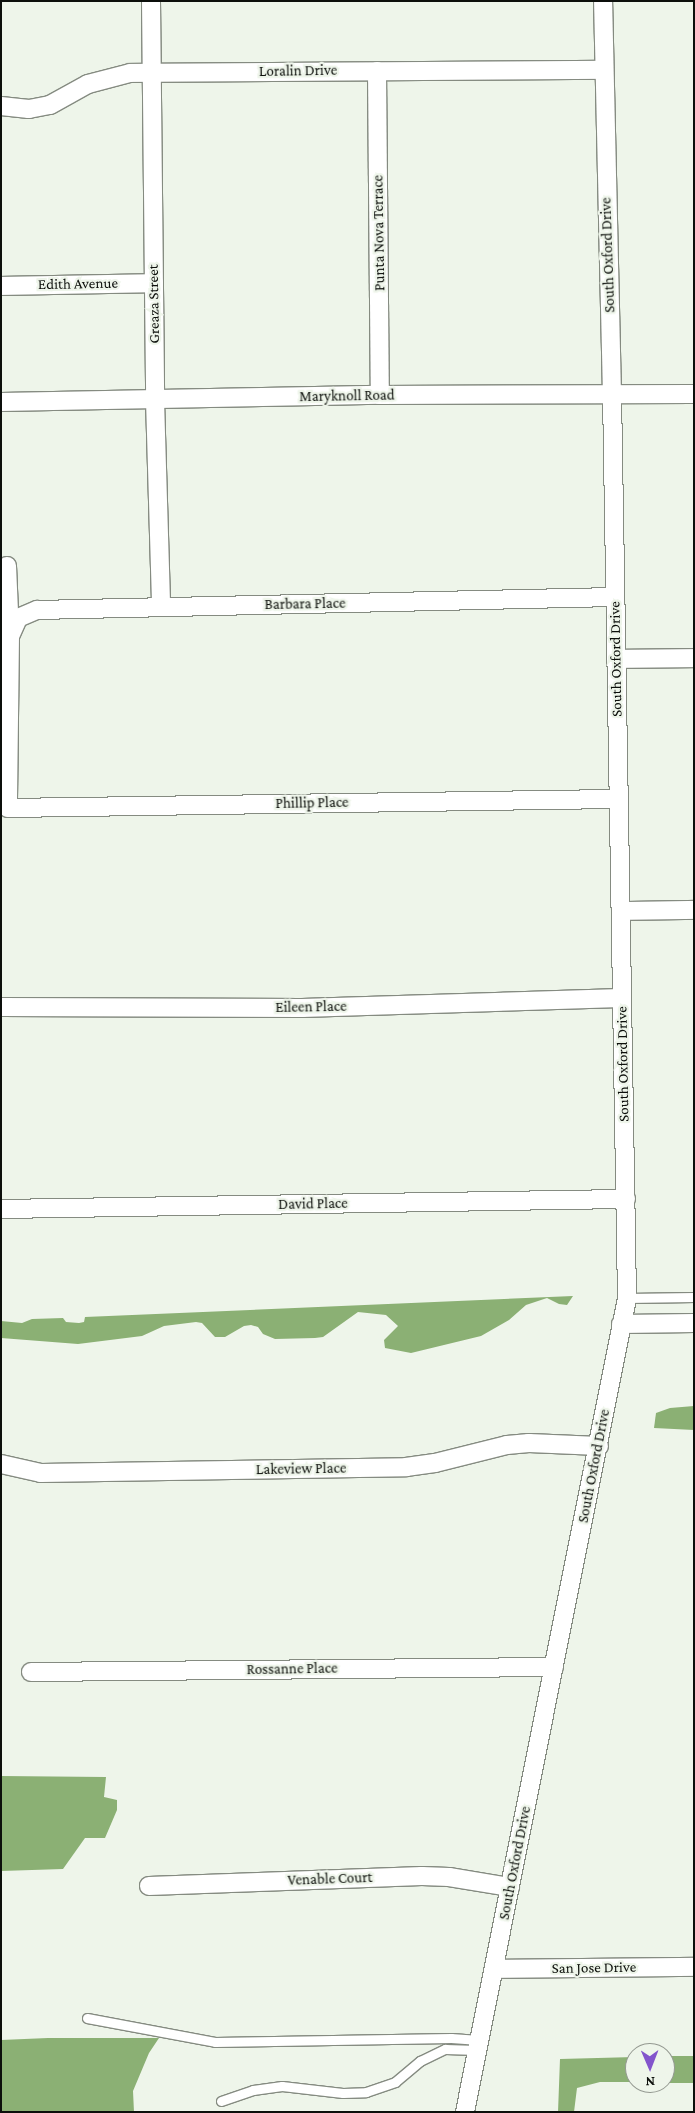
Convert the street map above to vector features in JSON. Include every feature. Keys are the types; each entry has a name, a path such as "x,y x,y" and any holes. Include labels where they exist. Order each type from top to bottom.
{"street":[{"name":"Greaza Street","path":"151,1 155,400 161,607"},
{"name":"South Oxford Drive","path":"464,2112 599,1446 627,1298 621,911 617,799 612,395 602,1"},
{"name":"Loralin Drive","path":"1,106 29,109 50,105 88,84 108,77 152,73 377,70 603,70"},
{"name":"Punta Nova Terrace","path":"377,70 380,396"},
{"name":"Edith Avenue","path":"1,286 154,284"},
{"name":"Maryknoll Road","path":"1,402 380,396 694,394"},
{"path":"7,566 10,636"},
{"name":"Barbara Place","path":"10,636 18,618 37,610 615,597"},
{"name":"Phillip Place","path":"10,636 8,808 617,799"},
{"path":"616,659 694,658"},
{"path":"621,911 694,910"},
{"name":"Eileen Place","path":"1,1007 302,1008 621,998"},
{"name":"David Place","path":"1,1209 626,1199"},
{"path":"621,1324 694,1323"},
{"name":"Lakeview Place","path":"1,1464 41,1474 406,1467 529,1442 599,1446"},
{"name":"Rossanne Place","path":"30,1672 554,1667"},
{"name":"Venable Court","path":"149,1886 422,1876 468,1880 510,1887"},
{"name":"San Jose Drive","path":"494,1969 694,1967"}],"lane":[{"path":"627,1298 694,1297"},
{"path":"87,2018 215,2042 451,2038 478,2045"},
{"path":"221,2101 253,2090 282,2086 343,2093 366,2092 395,2082 420,2061 445,2049 478,2045"}],"shaded area":[{"path":"573,1296 567,1305 559,1304 547,1298 526,1305 509,1320 481,1336 411,1353 385,1348 384,1340 398,1326 386,1315 358,1312 323,1337 315,1338 275,1339 263,1334 258,1327 251,1325 244,1326 225,1337 215,1337 202,1323 196,1322 164,1326 142,1336 78,1344 1,1338 1,1321 22,1323 32,1319 63,1318 66,1322 79,1323 84,1322 85,1317"},
{"path":"694,1406 694,1430 654,1428 656,1413 670,1408"},
{"path":"1,1776 106,1777 104,1797 117,1800 117,1810 105,1838 85,1838 63,1869 1,1871"},
{"path":"159,2038 149,2053 133,2091 134,2112 1,2112 1,2040"},
{"path":"675,2056 694,2056 694,2083 675,2083"},
{"path":"625,2057 625,2082 600,2082 577,2088 574,2112 558,2112 560,2059"}]}
